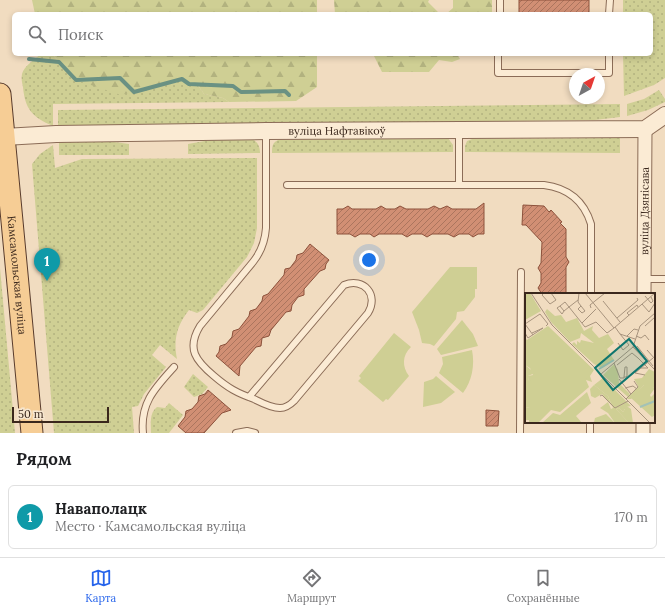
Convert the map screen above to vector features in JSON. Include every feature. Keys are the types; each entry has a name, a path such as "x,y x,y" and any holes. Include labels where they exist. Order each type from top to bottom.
{"main road":[{"name":"Камсамольская вуліца","path":"0,94 32,433"}],"street":[{"path":"645,129 665,115"},
{"name":"вуліца Нафтавікоў","path":"4,137 56,134 266,131 645,129"},
{"name":"вуліца Дзянісава","path":"644,293 645,129"}],"lane":[{"path":"500,0 500,12"},
{"path":"610,0 610,12"},
{"path":"498,56 498,73 609,74 609,56"},
{"path":"459,130 459,185"},
{"path":"249,397 339,289 349,283 355,283 365,287 372,297 371,308 368,313 289,405 278,408 249,397 227,387 203,368 198,362 193,348 193,340 200,326 253,262 262,246 266,228 266,131"},
{"path":"287,185 554,186 571,193 578,199 584,207 591,224 591,293"},
{"path":"520,433 521,272"},
{"path":"644,279 665,279"},
{"path":"143,433 142,416 147,400 174,367"},
{"path":"236,433 247,430 255,433"}],"green space":[{"path":"32,0 317,0 317,12 35,12"},
{"path":"334,0 429,0 428,2 438,12 335,12"},
{"path":"453,0 492,0 492,12 448,12 453,8"},
{"path":"623,0 665,0 665,78 654,85 624,96 623,56 653,56 653,12 623,12"},
{"path":"39,56 54,56 59,62 134,92 182,79 189,84 197,84 204,94 223,98 229,102 53,104 53,126 35,116 28,107 24,95 22,74 30,63"},
{"path":"54,56 317,56 317,87 296,101 229,102 223,98 204,94 197,84 189,84 182,79 121,95 76,80"},
{"path":"374,56 458,56 460,59 452,62 439,60 429,72 382,72"},
{"path":"659,90 665,99 665,102 648,110 627,116 627,104 644,99"},
{"path":"620,104 620,117 595,120 58,126 58,110"},
{"path":"240,137 252,139 259,146 260,153 188,154 188,144 221,138"},
{"path":"448,138 453,145 453,152 272,153 273,145 278,140"},
{"path":"620,138 620,153 465,152 467,141 472,139"},
{"path":"59,139 92,139 129,144 129,155 59,155"},
{"path":"53,145 55,168 82,159 257,158 257,228 254,243 247,257 203,310 197,313 189,310 185,316 177,333 177,359 160,345 152,355 166,367 144,394 138,406 132,407 134,433 54,433 32,164 40,154"},
{"path":"450,267 477,267 477,289 475,289 475,297 464,311 457,312 456,319 434,346 422,343 412,312"},
{"path":"0,268 15,433 0,433"},
{"path":"462,320 473,334 478,346 441,355 437,349"},
{"path":"394,333 411,347 406,354 404,361 405,369 409,376 388,400 386,399 383,402 358,381 361,378 359,376"},
{"path":"472,350 472,373 469,383 463,393 439,373 443,364 442,357"},
{"path":"193,374 208,387 202,394 194,397 184,387"},
{"path":"436,376 455,392 441,403 423,407 424,382 433,379"},
{"path":"169,403 183,415 169,433 151,433 151,419 154,409 157,407 165,408"}],"building":[{"path":"519,0 589,0 589,12 519,12"},
{"path":"484,203 484,234 478,234 473,237 469,234 459,234 454,237 448,234 432,234 427,237 422,234 412,234 407,237 402,234 379,234 374,237 370,234 360,234 355,237 350,234 337,234 337,209 343,209 348,206 352,209 376,209 381,206 386,209 395,209 400,206 406,209 428,209 434,206 440,209 447,206 452,209 476,209"},
{"path":"523,205 544,206 549,212 551,210 562,222 560,223 566,229 566,257 569,262 566,267 566,293 541,293 538,288 541,283 541,273 538,268 541,263 542,242 526,225 522,225"},
{"path":"310,244 329,260 325,269 320,271 304,289 304,295 298,297 292,305 291,311 286,312 271,330 269,336 262,338 261,346 256,347 240,366 239,376 216,356 219,352 220,346 226,344 232,337 233,331 239,329 249,316 250,311 256,309 262,301 263,296 268,294 284,275 285,269 290,268 296,260 297,255 303,253"},
{"path":"208,390 231,410 222,413 204,433 186,433 178,426 185,417 186,411 192,409 198,402 199,396 205,394"},
{"path":"486,410 499,411 498,426 486,426"}],"waterway":[{"path":"29,59 59,62 76,80 120,78 134,92 182,79 189,84 233,86 241,92 285,91 289,95"}],"place":[{"name":"Наваполацк","path":"47,281"}]}
